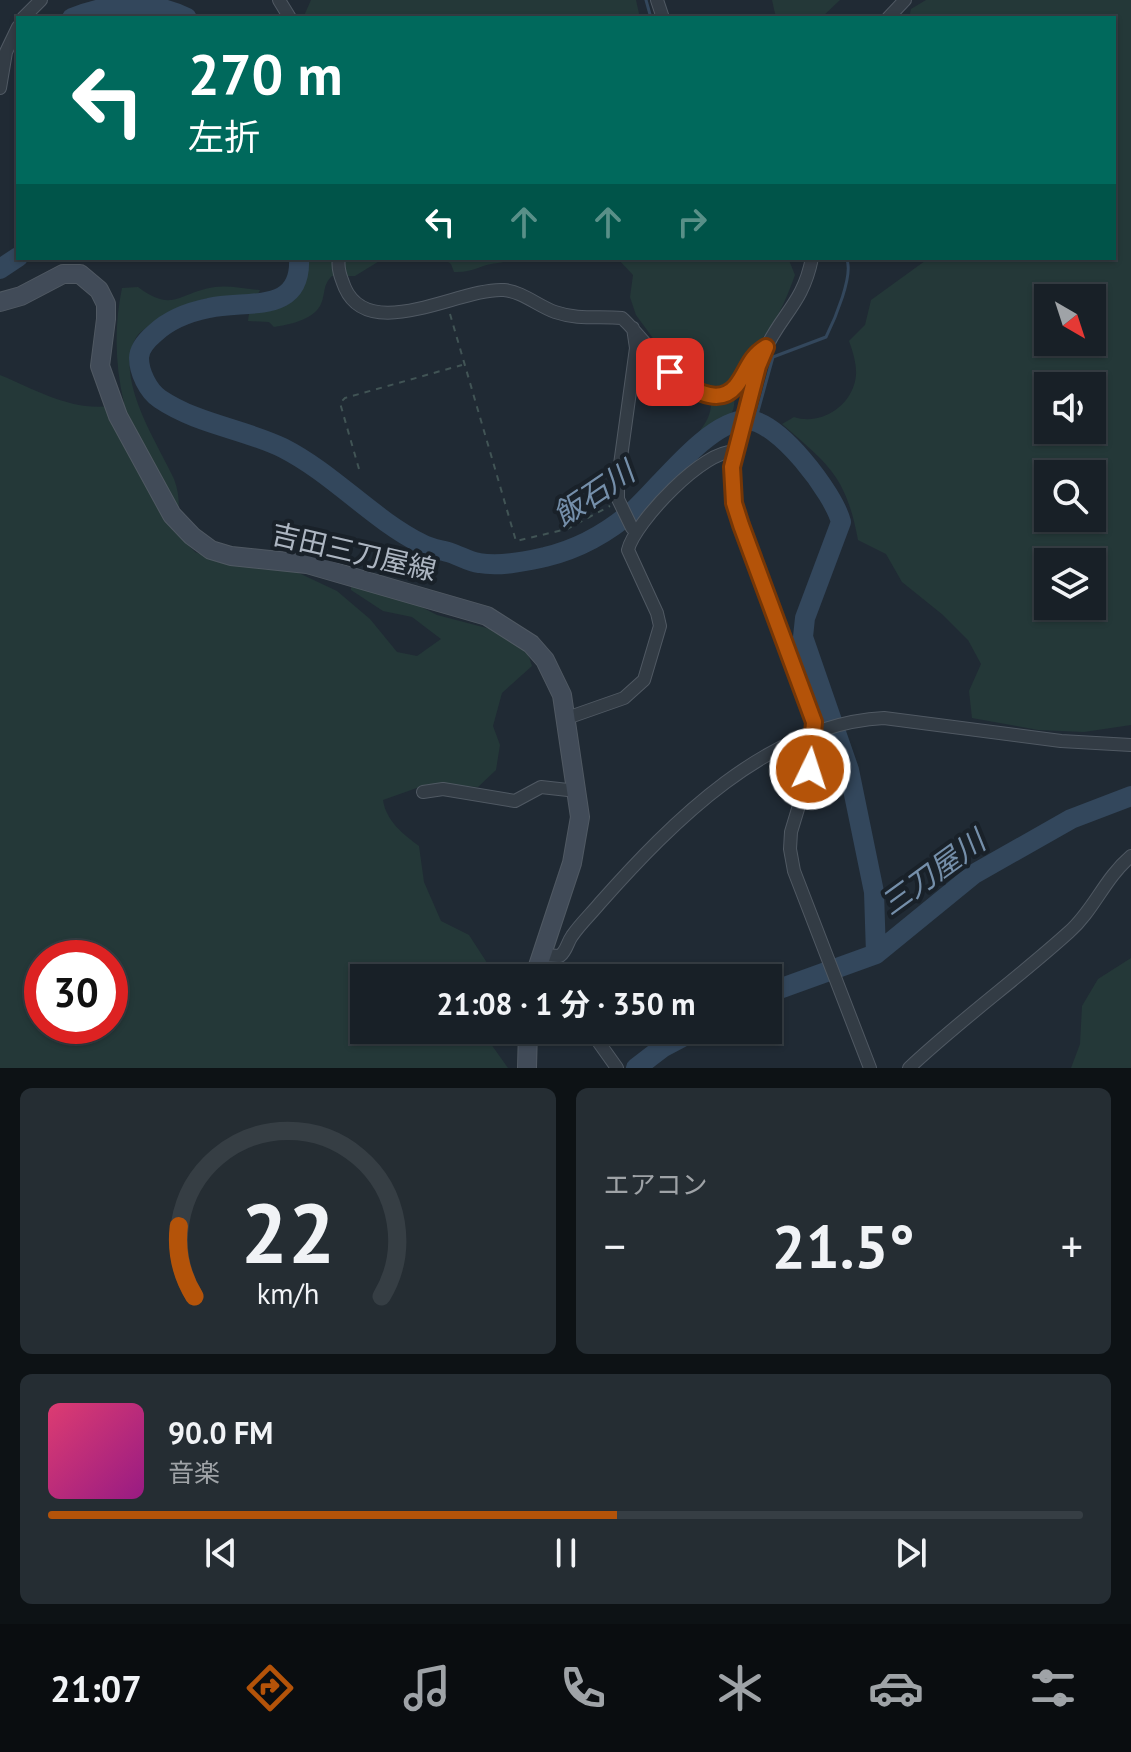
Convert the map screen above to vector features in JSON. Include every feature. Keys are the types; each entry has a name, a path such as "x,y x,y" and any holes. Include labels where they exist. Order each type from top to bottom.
{"main road":[{"name":"吉田三刀屋線","path":"0,302 21,296 63,274 80,274 99,290 106,304 100,366 118,416 172,515 211,550 231,556 307,564 487,616 531,644 545,660 557,681 567,718 577,791 578,838 538,964"},
{"path":"527,1068 528,1044"}],"street":[{"path":"25,16 41,0"},
{"path":"890,16 905,0"},
{"path":"0,88 6,52 16,31"},
{"path":"339,260 339,272 346,291 364,309 377,312 427,308 469,294 504,290 518,293 554,312 572,316 622,318 682,382 712,397 728,394 737,384 747,363 766,347 800,297 811,260"},
{"path":"632,528 620,502 618,479 636,348 633,327"},
{"path":"766,347 737,447 731,479 734,503 819,731 791,832 790,849 797,877 870,1068"},
{"path":"567,718 624,698 644,680 660,626 628,550 630,540 703,462 737,447"},
{"path":"540,955 560,956 566,951 571,937 601,903 666,831 694,806 751,767 819,731 848,722 907,720 1061,741 1131,745"},
{"path":"423,792 443,789 515,801 541,787 577,791"},
{"path":"909,1068 985,1000 1072,930 1112,873 1131,856"},
{"path":"600,1044 617,1068"}],"path":[{"path":"445,302 455,326 463,364 516,541 567,529 620,502"},
{"path":"359,469 340,403 345,398 463,364"}],"green space":[{"path":"311,0 636,0 640,16 304,16"},
{"path":"772,0 840,0 823,16 776,16"},
{"path":"926,0 1131,0 1131,725 1084,732 1038,730 972,718 969,691 981,664 968,640 902,582 886,554 858,540 848,501 833,473 782,424 794,417 821,417 845,402 856,374 849,341 865,325 871,300 926,260 1116,260 1116,16 909,16 911,9"},
{"path":"305,260 381,260 355,276 332,276 320,306 299,321 274,327 269,322 248,321 249,314 285,305 292,300 304,273"},
{"path":"445,260 517,260 454,272"},
{"path":"619,260 789,260 795,275 776,319 730,384 734,396 731,415 690,448 687,446 710,413 709,389 680,375 636,315 630,297 633,275"},
{"path":"138,287 150,295 169,300 215,287 260,290 256,298 212,298 182,307 142,331 131,352 133,389 178,492 177,534 195,552 220,562 286,567 337,591 370,619 397,652 417,656 441,639 412,617 383,611 351,590 351,581 402,597 437,615 502,632 527,651 532,666 502,693 493,726 500,745 496,770 478,787 428,784 383,800 391,821 419,846 424,882 441,921 469,935 488,964 350,964 350,1044 491,1044 508,1068 0,1068 0,375 45,395 76,404 107,406 124,403 117,346 122,288"},
{"path":"1131,958 1131,1068 1071,1068 1080,1044 1082,1006 1098,979"}],"waterway":[{"path":"646,0 650,16"},
{"name":"飯石川","path":"78,16 101,9 130,6 159,8 183,16"},
{"name":"飯石川","path":"0,269 16,258"},
{"name":"飯石川","path":"299,260 298,276 282,297 255,304 202,310 180,317 161,328 139,354 145,381 156,396 174,408 268,441 302,459 386,522 425,546 476,562 496,564 545,557 570,549 593,539 625,517 702,442 732,423 746,420 759,423 788,444 803,460 828,494 841,522 805,618 803,637 849,770 874,892 876,954"},
{"path":"755,422 773,357 826,337 846,285 847,260"},
{"name":"三刀屋川","path":"782,988 876,954 974,874 1071,819 1131,796"},
{"name":"三刀屋川","path":"636,1068 670,1044"}],"route":[{"path":"670,372 682,382 712,397 728,394 737,384 747,363 766,347 758,366 731,479 734,503 748,546 814,722 810,769"}]}
